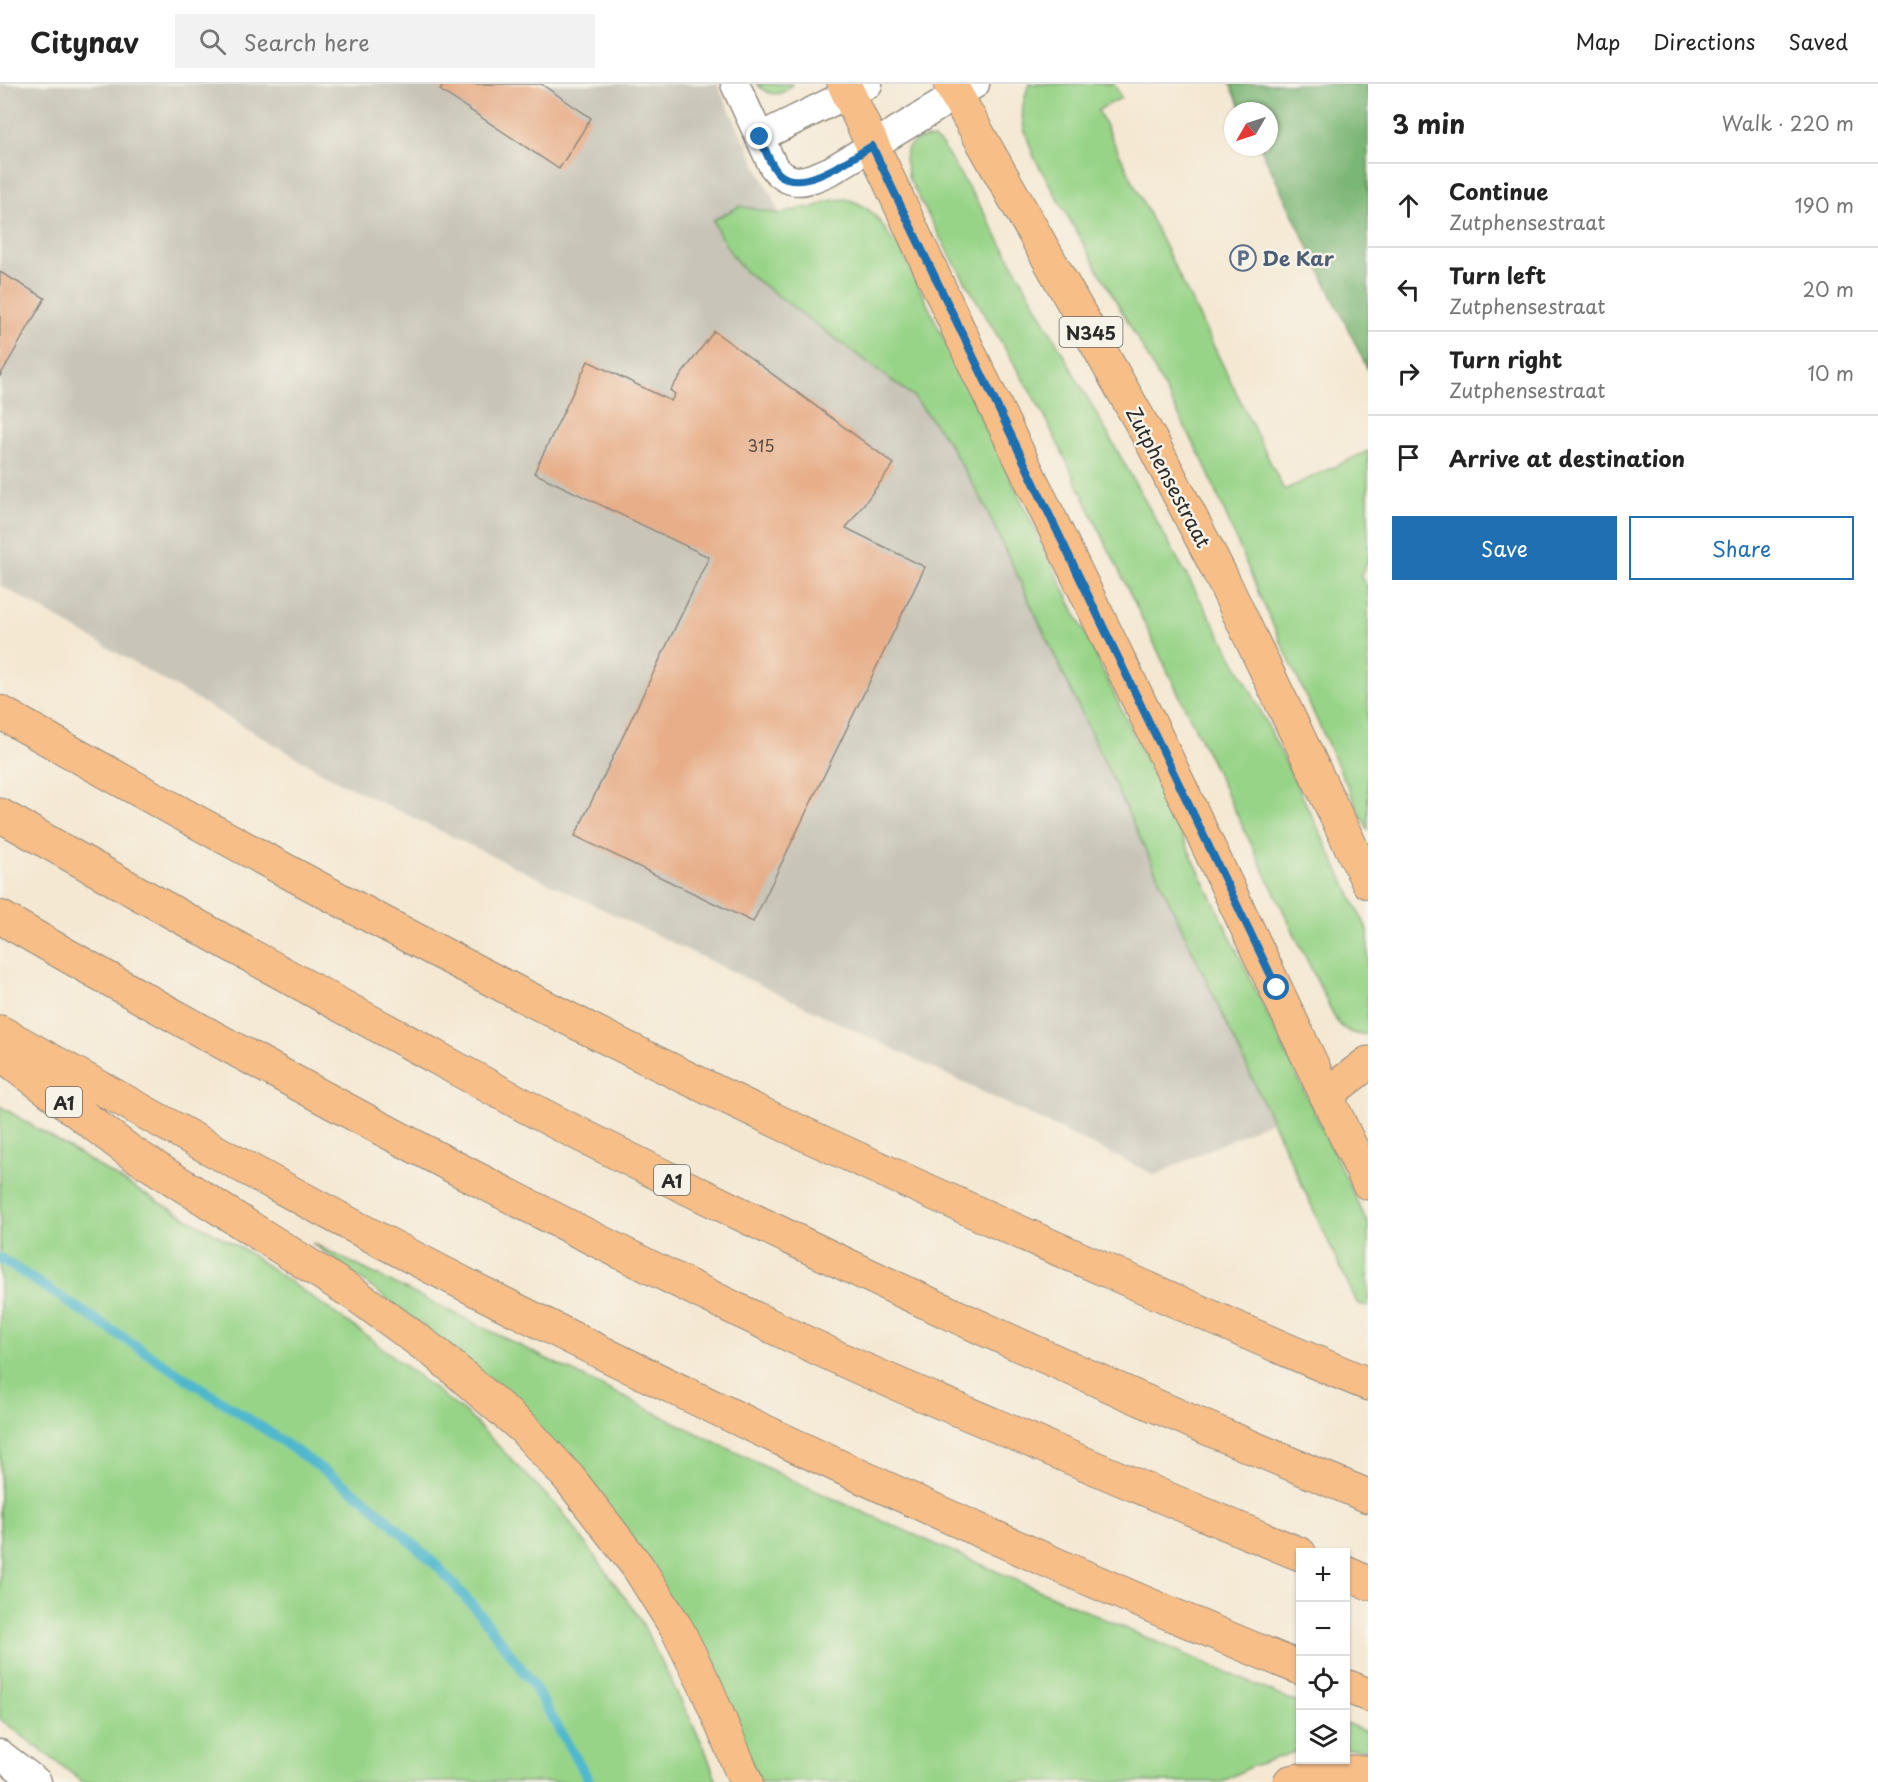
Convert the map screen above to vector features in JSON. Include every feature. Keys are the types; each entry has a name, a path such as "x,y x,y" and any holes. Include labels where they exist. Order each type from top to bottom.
{"main road":[{"path":"853,87 872,146 1368,1183"},
{"name":"Zutphensestraat","path":"960,87 1153,444 1220,574 1368,882"},
{"path":"0,712 286,870 502,985 844,1152 1012,1229 1368,1384"},
{"name":"A1","path":"0,815 218,939 561,1125 804,1246 1248,1447 1368,1496"},
{"path":"0,917 176,1019 362,1119 706,1295 848,1362 1296,1552"},
{"name":"A1","path":"0,1032 223,1155 499,1301 807,1451 1064,1569 1296,1666"},
{"name":"A1","path":"0,1053 129,1151 356,1295 438,1355 523,1428 569,1478 638,1567 677,1629 706,1687 746,1782"},
{"path":"1326,1095 1368,1063"},
{"path":"1326,1095 1368,1086"},
{"path":"1350,1575 1368,1582"},
{"path":"1350,1688 1368,1695"},
{"path":"1290,1782 1334,1774 1368,1772"}],"street":[{"path":"735,84 773,166 780,175 791,180 810,179 832,170 960,87"},
{"path":"760,137 853,87"},
{"path":"0,1754 37,1782"}],"shaded area":[{"path":"0,84 717,84 780,214 763,212 721,241 733,258 913,396 947,440 982,500 1271,1121 1155,1175 341,783 0,585"}],"green space":[{"path":"757,84 792,84 784,92 775,94"},
{"path":"1029,84 1114,84 1121,98 1098,110 1284,490 1368,451 1368,562 1360,576 1368,587 1368,831 1262,601 1204,463 1145,352 1034,157 1022,113"},
{"path":"1230,84 1368,84 1368,370 1264,156 1278,156 1278,102 1239,102"},
{"path":"925,138 934,139 942,145 986,216 1248,685 1368,931 1368,1034 1350,1032 1336,1020 1043,413 945,247 909,179 905,158 908,147"},
{"path":"846,199 862,205 879,221 893,242 897,241 1368,1224 1368,1307 1357,1303 982,500 947,440 913,396 747,273 727,248 713,220 740,206 780,214 807,207 809,210 827,201"},
{"path":"0,1106 141,1192 246,1251 367,1336 469,1416 562,1511 639,1617 704,1747 717,1782 83,1782 0,1719"},
{"path":"312,1243 798,1483 1296,1702 1296,1751 1250,1767 1222,1782 759,1782 710,1665 458,1352"},
{"path":"1350,1725 1368,1733 1368,1750 1350,1749"}],"building":[{"path":"445,84 541,84 591,118 559,169 440,90"},
{"path":"0,272 45,298 0,376"},
{"path":"714,331 894,464 846,528 925,567 753,922 575,836 709,557 534,473 588,361 671,401 675,394 670,390"}],"waterway":[{"path":"0,1258 266,1430 366,1500 438,1567 481,1615 530,1680 590,1782"}],"place":[{"name":"De Kar","path":"1243,258"}],"route":[{"path":"760,137 773,166 780,175 798,181 832,170 872,146 976,367 1277,988"}]}
